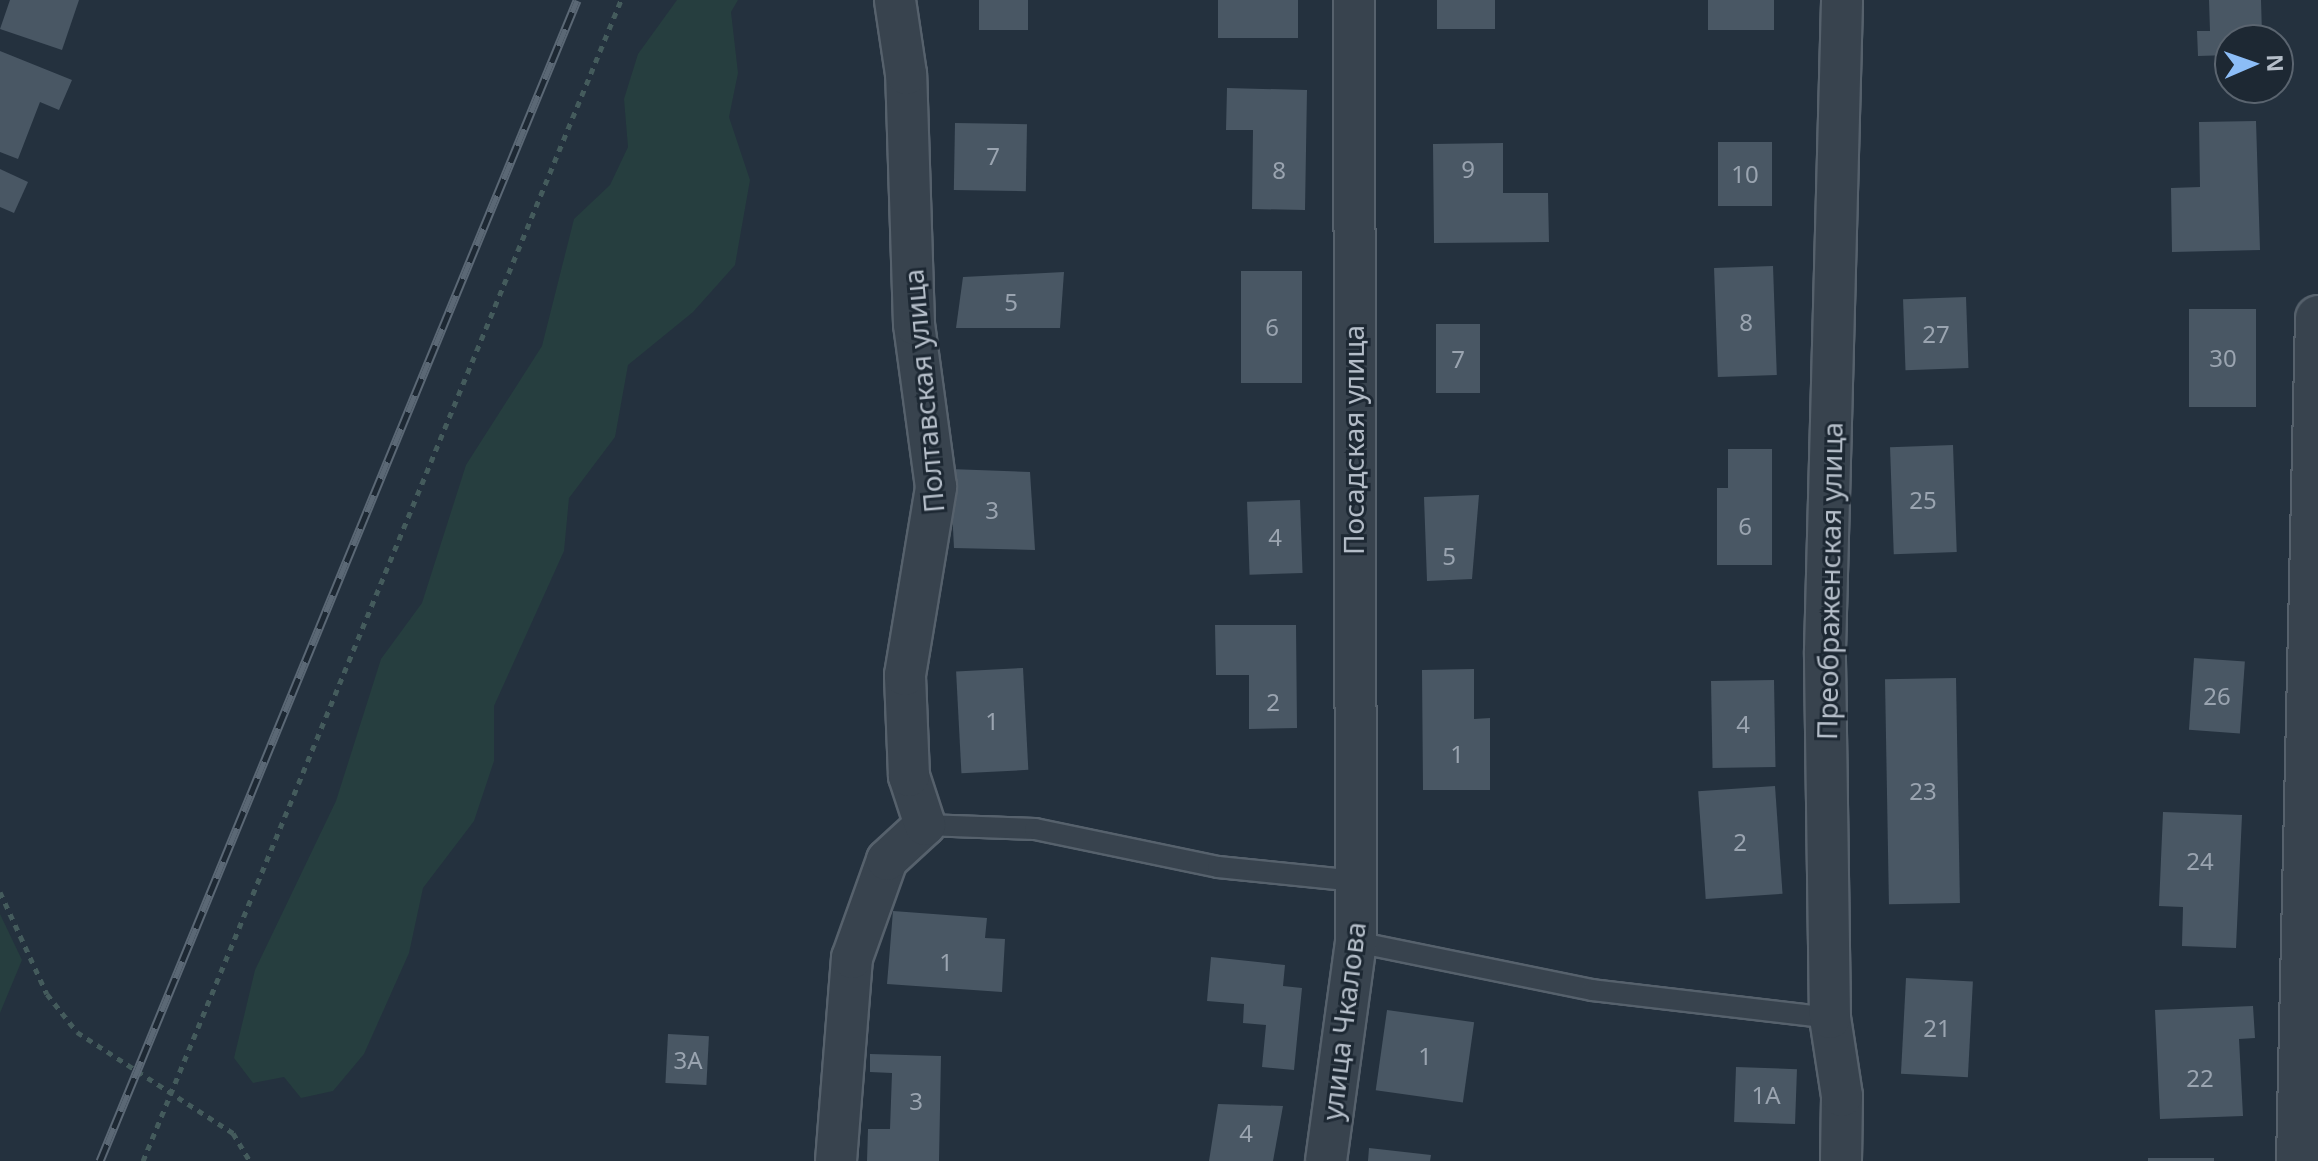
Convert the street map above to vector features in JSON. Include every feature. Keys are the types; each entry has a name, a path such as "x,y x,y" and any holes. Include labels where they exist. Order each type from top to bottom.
{"street":[{"name":"Полтавская улица","path":"895,0 906,74 914,324 936,487 905,675 909,776 925,825"},
{"name":"Посадская улица","path":"1354,0 1356,881"},
{"name":"Преображенская улица","path":"1841,1161 1842,1096 1830,1018 1825,651 1842,0"},
{"path":"2299,1161 2318,318"},
{"path":"836,1161 852,958 887,860 925,825"},
{"name":"улица Чкалова","path":"1326,1161 1356,942 1356,881"}],"lane":[{"path":"925,825 1022,828 1218,867 1356,881"},
{"path":"1356,942 1547,983 1830,1018"}],"path":[{"path":"143,1161 621,0"},
{"path":"0,892 47,994 77,1032 233,1133 250,1161"}],"green space":[{"path":"677,0 738,0 731,12 738,73 729,117 750,180 735,265 693,312 628,365 615,437 569,498 564,551 494,706 494,761 474,821 423,888 409,953 364,1054 333,1091 301,1098 284,1077 253,1083 234,1058 255,970 336,801 381,659 422,603 466,465 542,346 574,219 610,185 628,147 624,99 638,54"},
{"path":"0,914 22,960 0,1013"}],"building":[{"path":"10,0 79,0 62,50 0,29"},
{"path":"979,0 1028,0 1028,30 979,30"},
{"path":"1218,0 1298,0 1298,38 1218,38"},
{"path":"1437,0 1495,0 1495,29 1437,29"},
{"path":"1708,0 1774,0 1774,30 1708,30"},
{"path":"2209,0 2261,0 2262,24 2214,24 2214,56 2198,56 2197,31 2210,31"},
{"path":"0,51 72,80 59,110 40,102 18,159 0,152"},
{"path":"1227,88 1307,90 1305,210 1252,209 1253,130 1226,130"},
{"path":"2256,121 2260,250 2172,252 2171,188 2200,187 2199,122"},
{"path":"955,123 1027,124 1026,191 954,190"},
{"path":"1718,142 1772,142 1772,206 1718,206"},
{"path":"1503,143 1503,193 1548,193 1549,242 1434,243 1433,144"},
{"path":"0,169 28,182 14,213 0,207"},
{"path":"1773,266 1777,375 1718,377 1714,268"},
{"path":"1241,271 1302,271 1302,383 1241,383"},
{"path":"1064,272 1060,328 956,328 963,277"},
{"path":"1966,297 1968,368 1906,370 1903,299"},
{"path":"2189,309 2256,309 2256,407 2189,407"},
{"path":"1436,324 1480,324 1480,393 1436,393"},
{"path":"1953,445 1957,552 1894,554 1890,447"},
{"path":"1728,449 1772,449 1772,565 1717,565 1717,488 1728,488"},
{"path":"950,469 1030,472 1035,550 954,548"},
{"path":"1479,495 1472,579 1427,581 1424,497"},
{"path":"1300,500 1303,573 1250,575 1247,502"},
{"path":"1215,625 1296,625 1297,728 1249,729 1249,675 1216,675"},
{"path":"2194,658 2245,662 2240,733 2189,730"},
{"path":"1023,668 1028,770 961,773 956,672"},
{"path":"1474,669 1474,719 1490,718 1490,790 1423,790 1422,670"},
{"path":"1956,678 1960,903 1889,904 1885,679"},
{"path":"1774,680 1776,767 1713,768 1711,681"},
{"path":"1775,786 1783,894 1706,899 1698,791"},
{"path":"2163,812 2242,815 2236,948 2182,946 2183,907 2159,906"},
{"path":"893,911 987,918 985,938 1005,939 1002,992 887,984"},
{"path":"1211,957 1285,965 1283,986 1302,988 1294,1070 1262,1067 1266,1025 1243,1023 1244,1004 1207,1001"},
{"path":"1906,978 1973,982 1968,1077 1901,1074"},
{"path":"2253,1006 2255,1038 2239,1039 2243,1116 2160,1119 2155,1010"},
{"path":"1387,1010 1474,1022 1463,1102 1376,1090"},
{"path":"668,1034 709,1036 706,1085 665,1083"},
{"path":"870,1054 941,1056 939,1161 867,1161 868,1129 890,1129 892,1073 870,1072"},
{"path":"1736,1067 1797,1069 1795,1124 1734,1122"},
{"path":"1218,1104 1283,1106 1273,1161 1209,1161"},
{"path":"1369,1148 1431,1155 1430,1161 1368,1161"},
{"path":"2148,1158 2214,1158 2214,1161 2148,1161"}],"railway":[{"path":"100,1161 577,0"}]}
